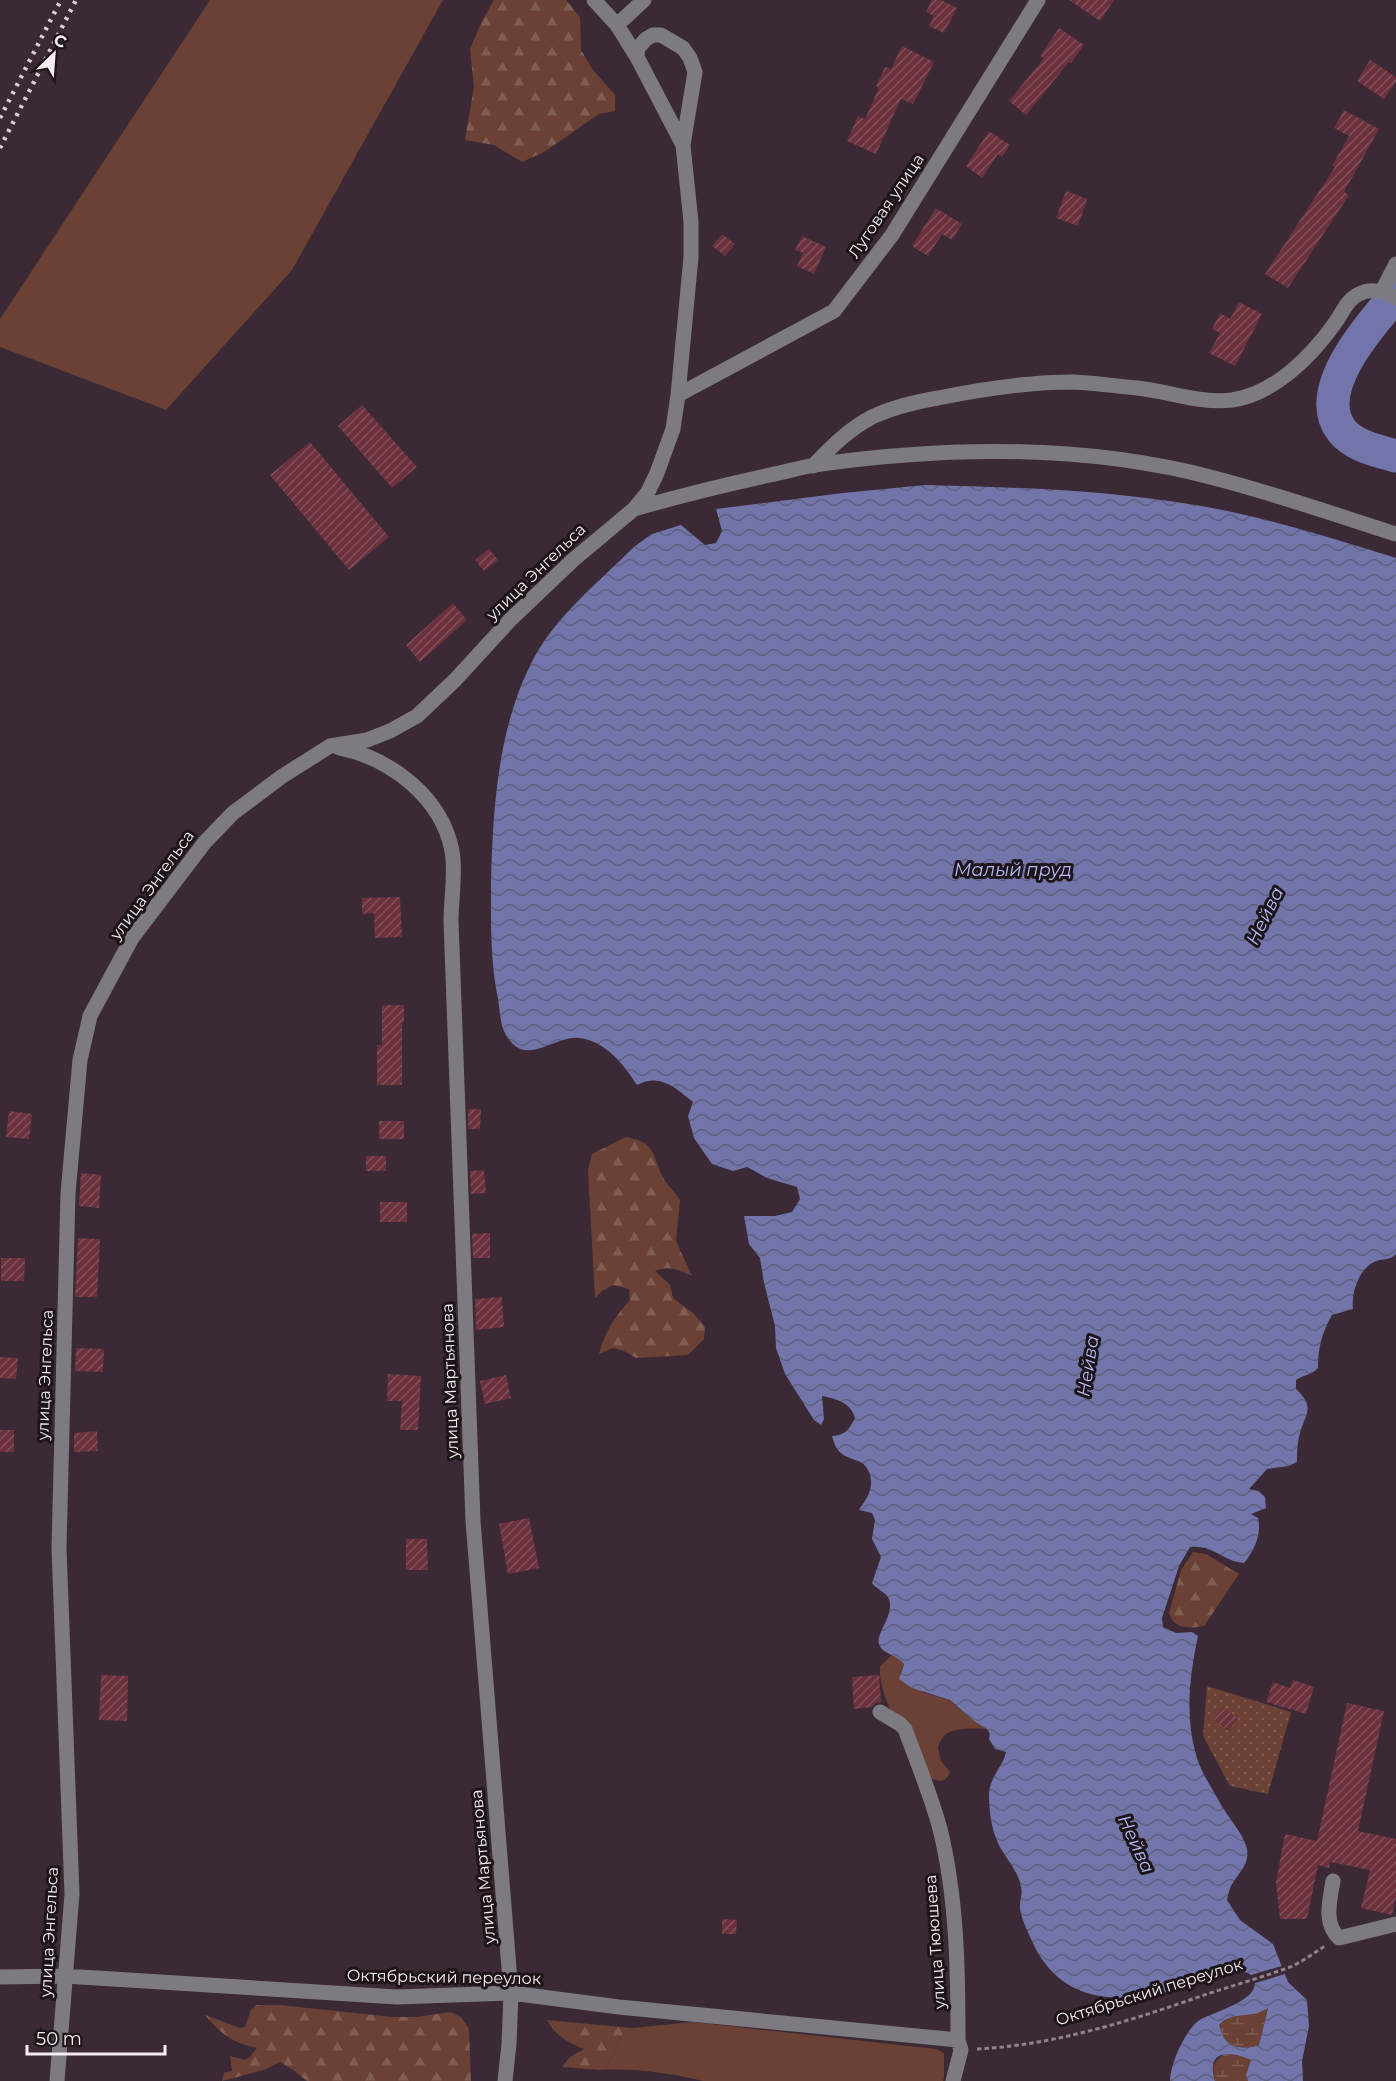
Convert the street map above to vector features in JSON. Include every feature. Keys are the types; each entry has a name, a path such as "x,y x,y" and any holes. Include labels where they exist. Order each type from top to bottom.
{"street":[{"path":"594,0 617,25 637,57"},
{"path":"617,25 644,0"},
{"name":"Луговая улица","path":"678,395 834,310 892,235 1038,0"},
{"name":"улица Энгельса","path":"57,2081 72,1894 59,1548 68,1193 80,1060 90,1016 132,938 205,842 233,813 280,777 330,746 367,740 390,731 417,716 455,680 519,611 581,553 634,509 648,492 673,429 678,395 691,257 691,222 683,145 695,72 683,48 661,35 653,35 638,48 637,57 683,145"},
{"path":"813,466 848,432 870,418 891,408 955,394 1076,382 1160,391 1203,399 1231,400 1250,395 1272,386 1292,370 1323,338 1344,308 1357,295 1370,291 1389,294 1396,264"},
{"path":"634,509 720,485 813,466 894,457 974,452 1074,454 1135,462 1214,478 1396,534"},
{"name":"улица Мартьянова","path":"330,746 358,751 390,768 411,784 430,801 444,823 453,853 451,921 473,1521 511,1993 505,2081"},
{"name":"улица Тююшева","path":"880,1712 905,1729 940,1831 949,1873 954,1914 959,2045 953,2081"},
{"path":"1333,1881 1329,1905 1330,1926 1339,1938 1396,1924"},
{"name":"Октябрьский переулок","path":"0,1977 65,1976 397,1997 511,1993 959,2045"}],"path":[{"name":"Октябрьский переулок","path":"959,2045 1004,2048 1041,2042 1171,2007 1292,1966 1339,1938"}],"green space":[{"path":"210,0 443,0 292,270 166,410 0,347 0,319"},
{"path":"494,0 566,0 580,17 581,50 593,70 615,95 615,111 599,114 544,152 522,162 494,145 465,140 474,87 470,49"},
{"path":"626,1137 649,1147 665,1181 680,1200 676,1241 692,1276 669,1268 655,1271 670,1285 673,1298 693,1313 705,1327 704,1339 688,1355 636,1358 613,1348 599,1354 611,1325 630,1300 629,1289 613,1285 595,1298 588,1170 592,1154"},
{"path":"1193,1552 1206,1554 1239,1574 1204,1626 1183,1627 1174,1622 1169,1613 1181,1570"},
{"path":"892,1655 904,1664 900,1673 922,1692 949,1700 987,1729 957,1730 945,1735 938,1749 941,1761 950,1772 944,1780 938,1781 928,1776 889,1708 880,1666"},
{"path":"1207,1686 1291,1712 1268,1794 1230,1786 1203,1736"},
{"path":"256,2005 280,2005 392,2017 417,2017 450,2012 461,2017 469,2029 471,2081 307,2081 280,2062 264,2070 222,2081 224,2073 232,2071 230,2056 245,2060 257,2048 228,2037 205,2015 240,2028 245,2027 251,2010"},
{"path":"1268,2007 1259,2045 1236,2046 1224,2038 1219,2025 1231,2016"},
{"path":"547,2020 632,2028 619,2039 606,2067 600,2070 562,2067 570,2057 584,2049 562,2038"},
{"path":"693,2022 936,2049 944,2053 944,2077 943,2081 703,2081 652,2072 600,2070 610,2062 619,2039 632,2028"},
{"path":"1225,2054 1243,2056 1251,2060 1246,2075 1248,2081 1215,2081 1214,2065"}],"water":[{"name":"Малый пруд","path":"925,485 1123,495 1215,509 1268,520 1396,558 1396,1254 1391,1258 1374,1262 1364,1270 1355,1289 1353,1309 1332,1315 1323,1334 1318,1368 1296,1380 1296,1389 1307,1407 1298,1440 1297,1462 1289,1466 1267,1469 1249,1489 1259,1491 1265,1497 1266,1508 1251,1514 1258,1518 1259,1524 1258,1536 1251,1553 1244,1563 1236,1562 1205,1548 1190,1547 1179,1566 1162,1618 1163,1627 1176,1633 1192,1632 1198,1636 1189,1708 1195,1751 1205,1777 1247,1849 1247,1860 1231,1886 1227,1900 1240,1920 1273,1944 1288,1982 1307,2000 1309,2026 1302,2061 1303,2081 1248,2081 1246,2075 1251,2060 1229,2054 1215,2060 1213,2070 1215,2081 1170,2081 1175,2058 1192,2027 1203,2018 1235,2004 1252,1992 1255,1984 1248,1973 1235,1972 1159,1994 1115,1998 1094,1995 1075,1988 1058,1977 1043,1961 1022,1917 1020,1904 1022,1892 1019,1881 998,1843 991,1819 990,1788 1006,1752 995,1749 989,1739 990,1734 987,1729 950,1700 912,1688 899,1679 904,1664 881,1648 880,1635 890,1605 888,1597 872,1583 881,1557 872,1539 875,1520 872,1513 859,1510 870,1489 870,1474 862,1463 841,1453 832,1436 846,1431 855,1418 847,1405 822,1396 824,1419 821,1425 814,1420 785,1374 776,1348 775,1326 760,1258 749,1244 744,1216 775,1216 792,1212 800,1199 797,1187 767,1178 747,1167 733,1171 712,1164 694,1138 688,1116 693,1102 674,1087 661,1081 637,1085 620,1062 598,1044 589,1040 570,1038 541,1048 522,1049 514,1045 502,1027 492,940 491,882 496,795 505,737 513,709 535,656 545,640 581,598 635,546 652,534 681,525 705,545 716,543 722,531 716,509","holes":["1268,2008 1259,2045 1250,2047 1232,2045 1224,2038 1219,2025 1224,2020 1254,2014"]}],"pier":[{"path":"1285,1965 1288,1973 1252,1984 1248,1976"}],"building":[{"path":"932,0 941,0 957,8 944,33 929,26 934,16 926,12"},
{"path":"1069,0 1114,0 1100,21"},
{"path":"1059,28 1084,45 1026,115 1009,101 1044,58 1040,56"},
{"path":"902,46 934,62 913,104 901,99 876,154 847,141 858,116 865,119 879,88 876,86 885,67 891,69"},
{"path":"1370,60 1396,77 1396,82 1384,99 1357,81"},
{"path":"1344,110 1379,129 1344,192 1349,195 1288,288 1265,274 1335,167 1332,166 1349,136 1334,128"},
{"path":"989,131 1010,145 1002,157 998,154 982,178 966,166"},
{"path":"1066,191 1087,199 1078,226 1056,218"},
{"path":"936,208 962,224 952,240 942,234 928,256 912,246"},
{"path":"722,234 735,244 725,256 712,246"},
{"path":"802,236 826,247 814,274 797,266 803,253 795,250"},
{"path":"1239,302 1262,314 1235,366 1209,353 1220,333 1212,329 1220,313 1230,319"},
{"path":"362,405 417,467 392,488 338,426"},
{"path":"310,442 389,537 349,570 270,475"},
{"path":"489,549 498,560 484,571 475,560"},
{"path":"453,603 467,620 420,662 406,645"},
{"path":"400,897 402,937 375,938 374,913 362,914 362,898"},
{"path":"382,1005 404,1005 402,1085 377,1085 377,1045 382,1045"},
{"path":"468,1109 481,1109 480,1129 468,1129"},
{"path":"9,1111 32,1114 29,1139 6,1137"},
{"path":"379,1121 404,1121 404,1139 379,1139"},
{"path":"366,1156 386,1156 386,1171 366,1171"},
{"path":"484,1170 486,1193 471,1194 470,1171"},
{"path":"81,1173 101,1175 99,1208 79,1206"},
{"path":"380,1202 407,1202 407,1222 380,1222"},
{"path":"490,1233 490,1258 473,1258 472,1234"},
{"path":"78,1238 100,1239 97,1297 75,1297"},
{"path":"1,1258 25,1258 24,1281 1,1281"},
{"path":"502,1297 504,1327 476,1330 475,1299"},
{"path":"76,1348 104,1349 103,1372 75,1371"},
{"path":"0,1357 18,1358 16,1379 0,1378"},
{"path":"388,1374 421,1376 418,1430 400,1430 402,1401 387,1401"},
{"path":"506,1375 511,1398 485,1404 480,1381"},
{"path":"0,1430 14,1430 14,1452 0,1452"},
{"path":"97,1431 98,1451 74,1452 74,1433"},
{"path":"529,1518 539,1568 508,1574 499,1524"},
{"path":"406,1539 427,1539 428,1570 406,1570"},
{"path":"101,1675 128,1676 127,1721 99,1720"},
{"path":"879,1675 881,1702 872,1707 854,1709 852,1677"},
{"path":"1293,1680 1314,1687 1306,1714 1266,1702 1273,1682 1290,1688"},
{"path":"1347,1703 1384,1711 1358,1831 1396,1839 1396,1896 1392,1915 1361,1908 1370,1870 1330,1862 1329,1868 1318,1865 1307,1919 1280,1919 1276,1882 1285,1834 1317,1841"},
{"path":"1223,1707 1238,1719 1228,1731 1213,1719"},
{"path":"722,1919 737,1920 736,1934 722,1934"}],"waterway":[{"name":"Нейва","path":"1396,295 1359,340 1338,378 1333,397 1334,415 1347,436 1367,447 1396,456"}],"railway":[{"path":"0,118 61,0"},
{"path":"0,148 76,0"}]}
